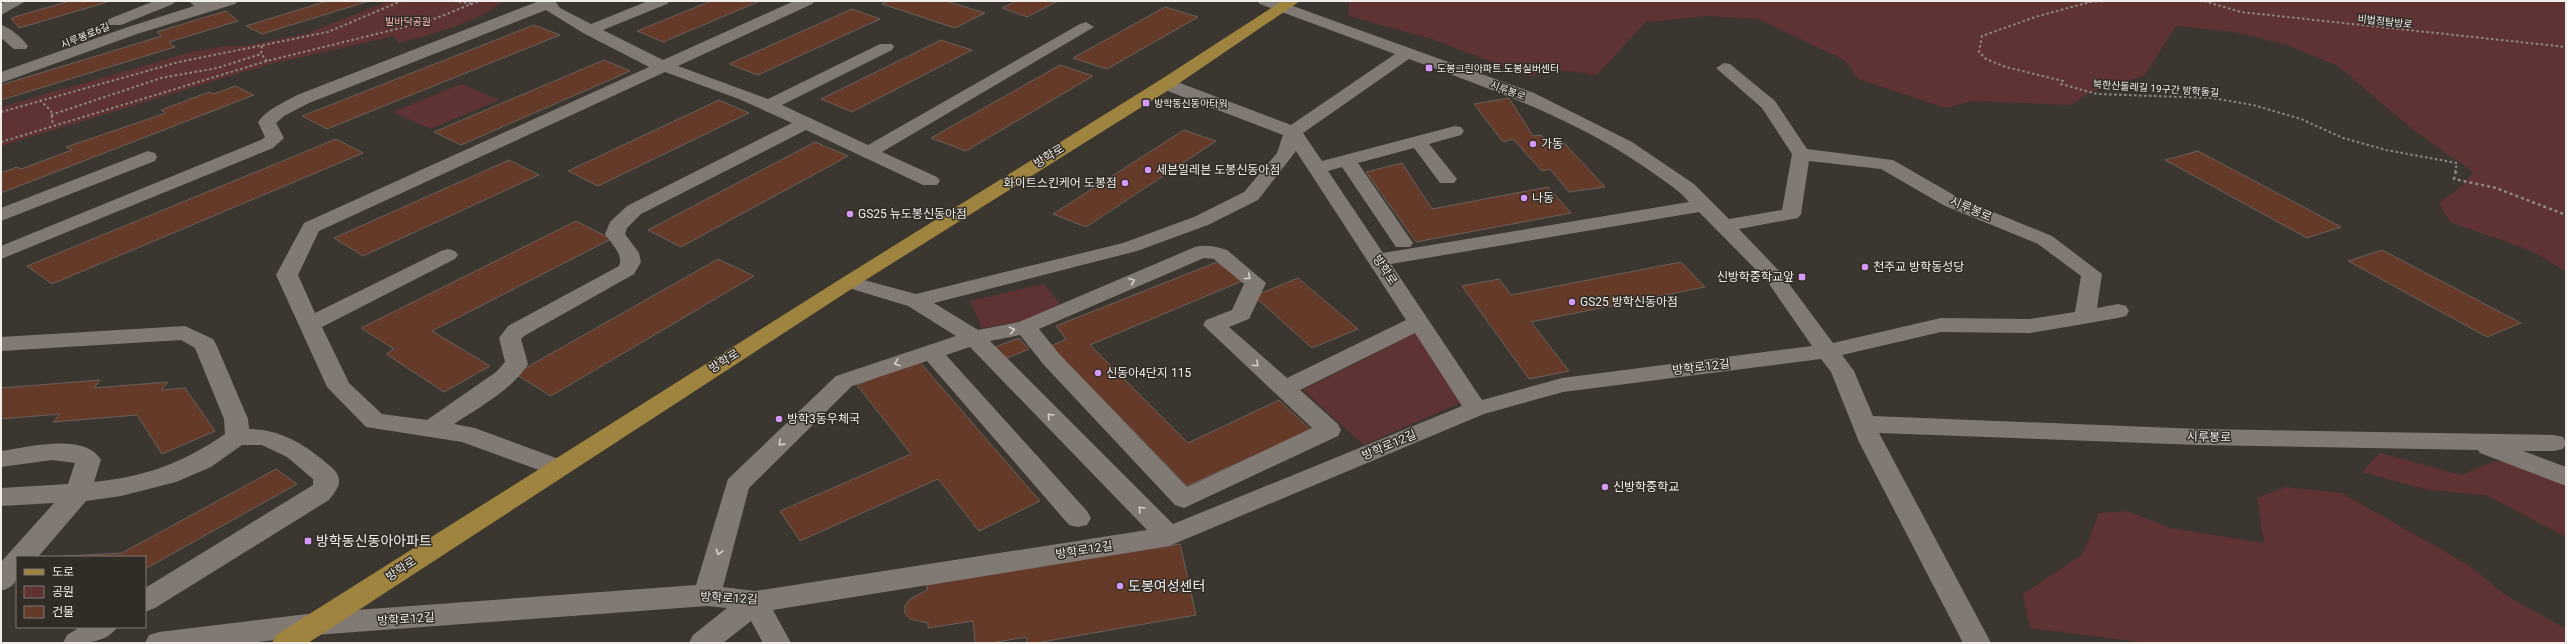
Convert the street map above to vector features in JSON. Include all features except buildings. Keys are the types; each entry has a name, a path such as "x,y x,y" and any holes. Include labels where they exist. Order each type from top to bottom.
{"main road":[{"name":"방학로","path":"286,643 850,282 1166,84 1280,3"}],"street":[{"path":"1,10 18,1"},
{"name":"시루봉로6길","path":"1,68 168,1"},
{"path":"1,78 201,5 230,1"},
{"path":"589,30 662,1"},
{"path":"558,468 466,434 375,421 339,387 287,274 311,227 666,67 690,53 807,1"},
{"path":"1,253 267,144 275,138 267,122 278,112 303,99 548,2 555,11 589,30 666,67 745,94 930,181"},
{"name":"시루봉로","path":"1280,3 1528,97 1626,146 1687,188 1774,277 1842,371 1864,424 1977,643"},
{"path":"869,152 1086,26"},
{"path":"1,30 20,46"},
{"path":"769,106 886,47"},
{"path":"916,301 1130,247 1201,221 1251,196 1286,154 1293,132 1408,52"},
{"path":"1724,68 1769,105 1802,154 1791,214 1725,226"},
{"path":"1166,84 1293,132"},
{"path":"431,429 504,377 517,364 515,350 510,338 516,331 627,270 631,262 629,253 615,234 617,226 634,210 806,123"},
{"path":"1317,168 1455,131"},
{"name":"방학로","path":"1293,132 1476,408"},
{"path":"1418,140 1447,179"},
{"name":"시루봉로","path":"1802,154 1886,164 1952,202 2045,240 2092,274 2085,317"},
{"path":"1,215 148,156"},
{"path":"1347,160 1403,243"},
{"path":"1378,260 1704,205"},
{"path":"707,596 737,486 844,381 974,338 1025,327 1202,251 1220,254 1256,283 1241,314 1214,325 1329,430 1184,499 1052,360 1025,327"},
{"path":"310,324 448,255"},
{"path":"850,282 916,301 974,338 1168,536"},
{"path":"1827,351 1941,325 2030,326 2118,311"},
{"path":"1284,389 1419,322"},
{"path":"1,344 185,332 205,344 236,419 237,437"},
{"name":"방학로12길","path":"159,643 315,624 707,596 755,602 1168,536 1476,408 1562,385 1827,351"},
{"path":"931,352 1078,518"},
{"name":"시루봉로","path":"1864,424 2199,437 2554,443"},
{"path":"1,497 78,493 130,486 191,467 237,437 265,437 296,451 326,476 326,486 320,494 146,600"},
{"path":"2475,442 2566,476"},
{"path":"1,459 52,452 76,453 89,460 78,493 23,556"},
{"path":"1,581 16,563"},
{"path":"703,643 755,602 777,643"},
{"path":"77,643 101,628"}],"path":[{"path":"1,112 179,62 328,32 401,1"},
{"path":"454,1 473,4"},
{"path":"1,142 267,61 429,21 462,10 479,1"},
{"path":"2089,2 2106,1"},
{"name":"비법정탐방로","path":"2204,1 2241,12 2566,47"},
{"name":"북한산둘레길 19구간 방학동길","path":"2089,2 2035,17 1982,36 1978,50 1980,54 1990,62 2063,81 2061,84 2097,94 2212,98 2253,105 2301,119 2343,138 2386,150 2457,163 2454,179 2496,188 2566,215"},
{"path":"262,46 261,54 267,61"},
{"path":"51,115 161,78 217,68 261,54"},
{"path":"40,100 51,111 52,126"}],"green space":[{"name":"발바닥공원","path":"389,1 504,1 467,22 426,36 398,43 394,36 267,65 1,146 1,107 192,52 225,46 246,46 308,33"},
{"path":"1349,1 2566,1 2566,272 2532,251 2450,222 2439,203 2462,186 2473,172 2412,129 2338,66 2287,45 2235,32 2176,26 2144,76 2090,92 2070,105 1974,101 1945,108 1858,79 1846,61 1759,19 1708,16 1646,22 1597,75 1544,68 1532,77 1432,39 1349,16"},
{"path":"461,84 499,100 430,129 393,112"},
{"path":"1044,284 1060,304 1023,321 982,328 970,301"},
{"path":"1415,333 1460,403 1364,445 1303,390"},
{"path":"2380,453 2462,475 2495,461 2566,467 2566,537 2486,495 2428,490 2362,472"},
{"path":"2286,487 2342,493 2470,566 2504,594 2566,629 2566,643 2148,643 2030,628 2023,594 2083,554 2099,513 2127,511 2170,528 2264,543 2257,498"}],"place":[{"name":"도봉그린아파트.도봉실버센터","path":"1429,68"},
{"name":"방학동신동아타워","path":"1146,103"},
{"name":"가동","path":"1533,144"},
{"name":"세븐일레븐 도봉신동아점","path":"1148,170"},
{"name":"화이트스킨케어 도봉점","path":"1125,183"},
{"name":"나동","path":"1524,198"},
{"name":"GS25 뉴도봉신동아점","path":"850,214"},
{"name":"천주교 방학동성당","path":"1865,267"},
{"name":"신방학중학교앞","path":"1802,277"},
{"name":"GS25 방학신동아점","path":"1572,302"},
{"name":"신동아4단지 115","path":"1098,373"},
{"name":"방학3동우체국","path":"779,419"},
{"name":"신방학중학교","path":"1605,487"},
{"name":"방학동신동아아파트","path":"308,541"},
{"name":"도봉여성센터","path":"1120,586"}]}
